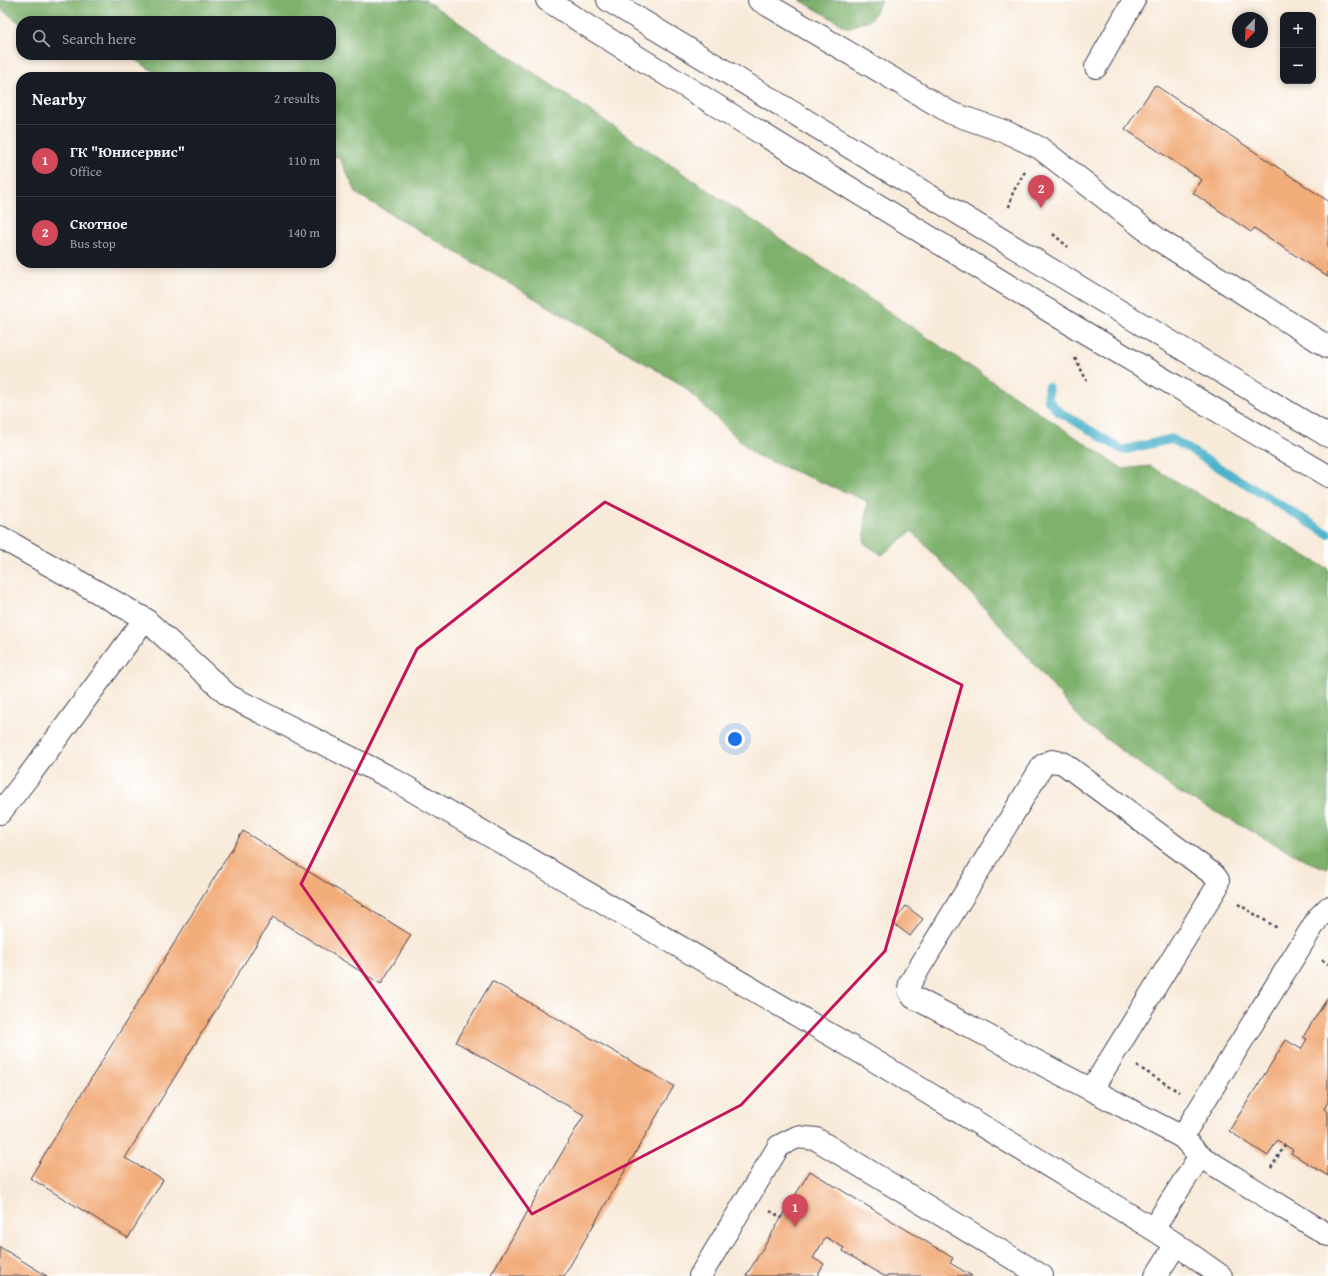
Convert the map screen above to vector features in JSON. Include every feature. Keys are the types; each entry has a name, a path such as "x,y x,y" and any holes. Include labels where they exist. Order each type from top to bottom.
{"main road":[{"path":"547,0 1070,324 1328,476"},
{"path":"608,0 1096,297 1328,436"},
{"path":"759,0 951,113 1006,132 1040,148 1159,240 1328,347"},
{"path":"1096,67 1134,0"},
{"path":"0,537 145,619 230,696 391,778 865,1055 1153,1229 1221,1276"},
{"path":"0,813 145,619"},
{"path":"1092,1089 1217,887 1218,880 1214,875 1063,762 1052,761 1043,765 910,982 909,990 913,996 1182,1137 1200,1156 1328,1235"},
{"path":"1182,1137 1302,943 1318,918 1328,908"},
{"path":"700,1276 779,1146 797,1137 816,1139 1042,1276"},
{"path":"1153,1229 1200,1156"},
{"path":"1156,1276 1176,1244"}],"path":[{"path":"1010,207 1013,192 1040,148"},
{"path":"1074,356 1087,380"},
{"path":"1215,890 1302,943"},
{"path":"1115,1052 1201,1106"}],"highlighted area":[{"path":"605,502 962,685 885,951 741,1105 532,1214 301,884 417,649"}],"green space":[{"path":"0,0 425,0 1123,469 1150,466 1328,569 1328,869 1311,863 1178,792 1083,722 1001,626 912,531 882,555 864,543 867,501 755,455 682,385 357,194 339,157 336,157 336,72 155,72 135,60 336,60 336,16 16,16 16,20 0,8"},
{"path":"800,0 882,0 871,19 848,28"}],"building":[{"path":"1155,85 1328,201 1328,277 1254,228 1251,232 1193,193 1202,180 1125,129"},
{"path":"243,831 411,935 381,984 273,917 125,1158 163,1180 128,1238 30,1178"},
{"path":"906,906 923,919 910,936 893,923"},
{"path":"492,981 674,1086 564,1276 490,1276 584,1115 456,1042"},
{"path":"1328,997 1328,1102 1324,1109 1328,1112 1328,1176 1291,1153 1293,1150 1277,1140 1268,1156 1229,1131 1286,1040 1301,1049 1307,1039 1303,1037"},
{"path":"810,1171 953,1258 950,1263 972,1276 884,1276 843,1251 844,1248 826,1237 813,1258 824,1264 817,1276 746,1276"},
{"path":"0,1247 47,1276 0,1276"}],"waterway":[{"path":"1048,387 1048,400 1058,411 1123,450 1172,439 1328,534"}],"place":[{"name":"Скотное","path":"1041,208"},
{"name":"ГК \"Юнисервис\"","path":"795,1227"}]}
